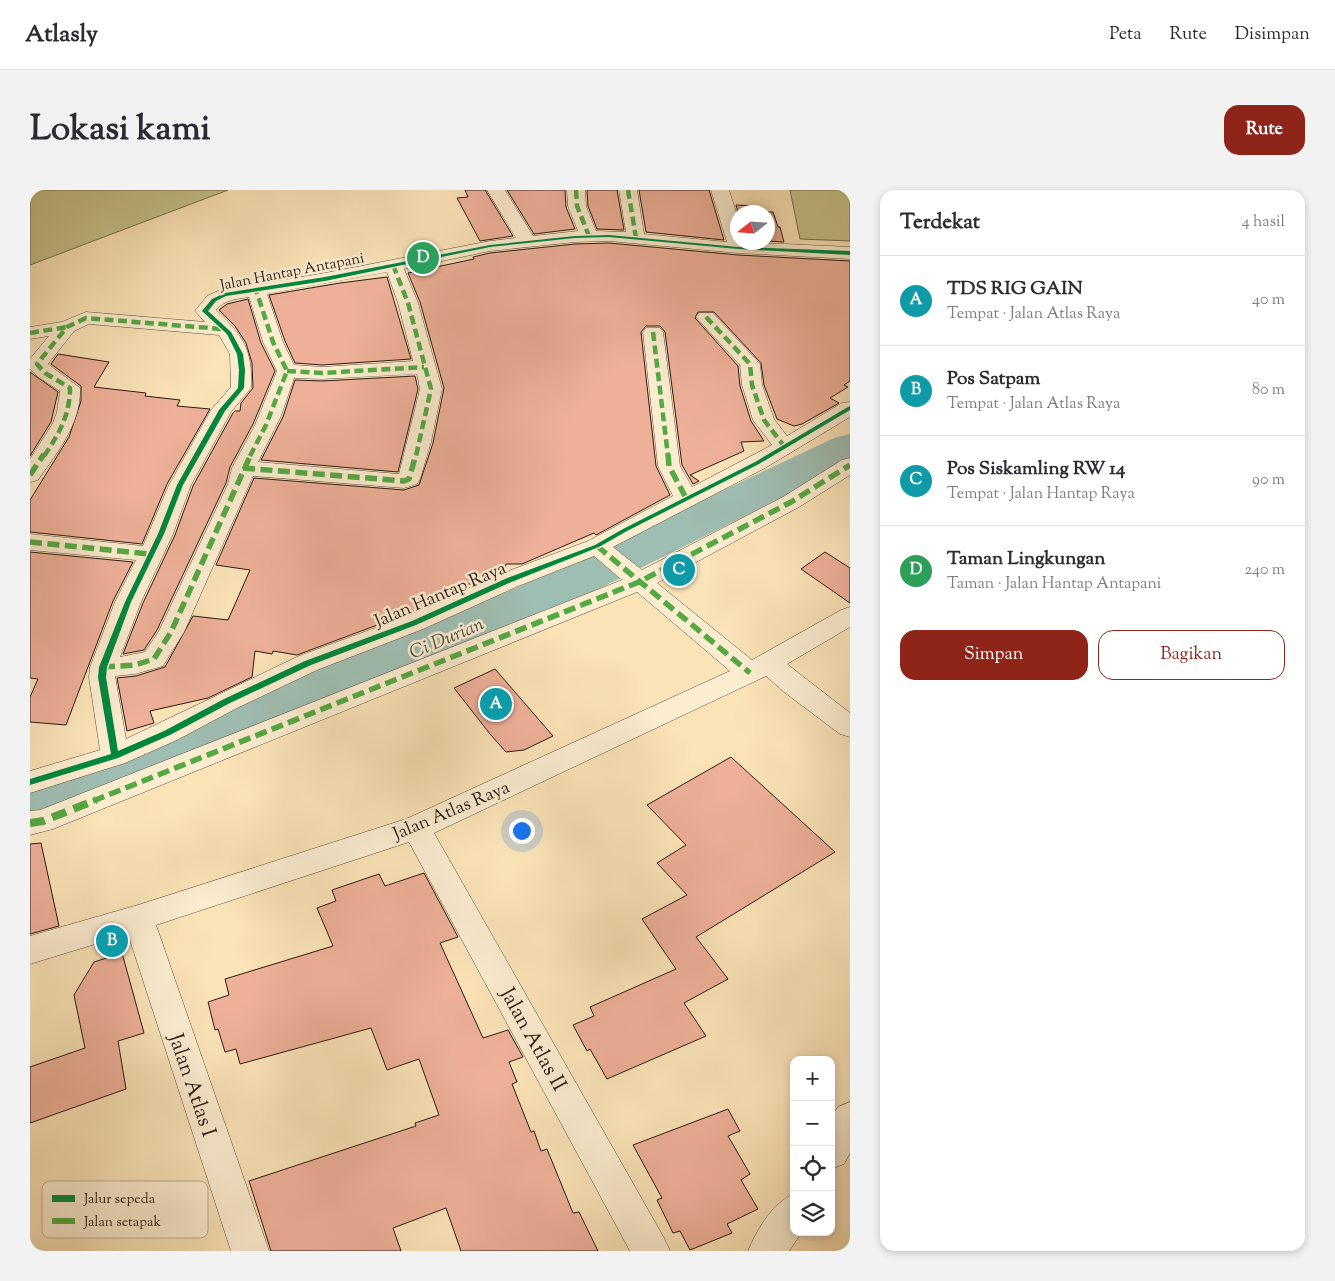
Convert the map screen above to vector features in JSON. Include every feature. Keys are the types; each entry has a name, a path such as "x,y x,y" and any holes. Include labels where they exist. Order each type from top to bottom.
{"street":[{"path":"496,190 527,241"},
{"path":"576,190 577,206 589,236"},
{"path":"628,190 636,238"},
{"path":"720,190 730,222"},
{"name":"Jalan Hantap Antapani","path":"116,756 110,737 102,678 103,667 180,486 222,410 241,388 242,370 240,354 228,333 205,311 207,306 225,295 527,241 589,236 636,238 730,247"},
{"name":"Jalan Hantap Antapani","path":"775,250 850,253"},
{"path":"243,468 408,480 420,442 431,390 408,303 394,264"},
{"path":"256,290 273,342 287,371"},
{"path":"30,333 67,327 86,318 222,329"},
{"path":"706,318 750,364 752,385 764,420 784,446"},
{"path":"30,476 67,419 71,400 70,388 45,373 37,364 67,327"},
{"path":"653,332 669,466 686,498"},
{"path":"287,371 322,374 424,367"},
{"path":"103,667 135,665 154,659 171,632 239,484 243,468 270,416 282,379 287,371"},
{"name":"Jalan Hantap Raya","path":"30,782 116,756 167,733 227,701 308,663 414,623 507,581 601,549 686,498 757,463 850,408"},
{"path":"30,824 52,817 443,662 635,578 791,502 850,465"},
{"path":"30,542 150,554"},
{"path":"601,549 635,578 759,668 794,685 850,727"},
{"name":"Jalan Atlas Raya","path":"30,950 138,918 416,828 759,668 850,616"},
{"name":"Jalan Atlas II","path":"416,828 651,1251"},
{"name":"Jalan Atlas I","path":"138,918 250,1251"},
{"path":"834,1146 850,1119"},
{"path":"767,1251 790,1218"}],"shaded area":[{"path":"30,190 228,190 30,265"},
{"path":"790,190 850,190 850,241 800,239"}],"building":[{"path":"465,190 485,190 513,236 480,241 457,198 468,197"},
{"path":"507,190 565,190 566,207 575,229 534,234"},
{"path":"587,190 617,190 624,230 597,229 588,206"},
{"path":"639,190 709,190 724,240 646,232"},
{"path":"775,218 778,227 780,227 784,242 775,241"},
{"path":"609,243 738,255 850,261 850,381 844,385 848,387 830,398 839,403 802,424 794,426 777,419 764,385 761,363 714,312 698,312 695,318 738,366 740,386 751,421 764,441 741,442 744,451 690,475 699,481 693,484 682,465 665,332 660,326 646,326 641,332 656,466 670,495 596,535 594,533 522,564 506,564 505,570 483,580 473,579 473,584 463,584 463,589 404,615 297,655 273,651 272,654 255,651 252,677 208,698 150,711 154,723 127,731 117,678 136,676 165,667 193,616 228,620 250,570 216,565 254,478 404,490 419,485 433,443 444,388 420,302 408,273 474,259 473,257 490,253 575,244"},
{"path":"387,277 411,359 322,365 295,363 269,295"},
{"path":"248,299 261,343 275,371 253,424 230,467 226,483 157,630 144,650 123,654 143,603 175,535 193,486 233,413 240,411 241,403 253,388 252,363 246,343 235,326 219,310 227,304"},
{"path":"58,354 109,362 94,387 146,393 145,396 180,400 177,406 210,409 167,484 142,544 30,532 30,500 69,437 81,401 81,386 51,364"},
{"path":"30,372 58,392 51,422 30,456"},
{"path":"415,376 418,389 398,472 261,460 283,417 295,380 322,381"},
{"path":"30,552 133,562 113,601 66,725 30,722 30,697 38,679 30,678"},
{"path":"825,552 850,568 850,603 801,569"},
{"path":"495,669 553,736 524,750 506,752 490,734 454,688"},
{"path":"731,757 835,852 696,937 728,979 684,1003 706,1036 607,1079 590,1049 587,1051 573,1025 594,1016 590,1007 676,969 642,919 687,895 657,863 686,845 647,805"},
{"path":"41,843 59,926 30,934 30,844"},
{"path":"424,873 458,937 440,943 483,1038 508,1030 523,1057 509,1062 517,1082 512,1084 531,1132 534,1131 541,1151 547,1149 573,1213 579,1212 598,1251 461,1251 446,1208 393,1228 401,1251 271,1251 249,1181 416,1126 415,1123 439,1115 419,1059 387,1070 371,1028 240,1064 236,1049 225,1052 218,1029 215,1030 208,1002 229,995 225,979 333,946 317,908 336,901 332,890 379,874 385,886"},
{"path":"122,953 144,1033 118,1041 126,1089 30,1123 30,1067 85,1048 74,995 94,962"},
{"path":"728,1109 740,1131 728,1136 750,1174 741,1180 758,1209 727,1224 732,1233 690,1250 680,1231 673,1233 657,1200 662,1198 633,1145"}],"waterway":[{"name":"Ci Durian","path":"30,798 173,753 534,600 850,447"}],"marked path":[{"path":"576,190 577,206 589,236"},
{"path":"628,190 636,238"},
{"path":"243,468 404,481 409,479 420,442 431,389 408,303 393,265"},
{"path":"103,667 135,665 154,659 171,632 239,484 245,466 270,416 279,387 287,371 273,342 256,290"},
{"path":"706,317 750,364 752,385 764,420 784,446"},
{"path":"30,475 58,434 68,412 70,388 45,373 37,364 67,327 86,318 222,329"},
{"path":"30,333 67,327"},
{"path":"653,332 669,466 686,498"},
{"path":"287,371 322,373 424,367"},
{"path":"30,823 43,821 639,582 791,502 850,465"},
{"path":"30,542 150,554"},
{"path":"597,546 750,673"}],"cycle path":[{"path":"115,756 102,677 103,667 128,602 161,534 180,485 222,410 241,388 242,370 240,354 229,333 205,311 214,300 225,295 325,279 490,246 575,237 609,236 738,248 850,253"},
{"path":"30,782 115,756 167,733 227,701 308,663 414,623 507,581 597,546 757,463 850,408"}],"place":[{"name":"Taman Lingkungan","path":"423,258"},
{"name":"Pos Siskamling RW 14","path":"679,570"},
{"name":"TDS RIG GAIN","path":"496,704"},
{"name":"Pos Satpam","path":"112,941"}]}
